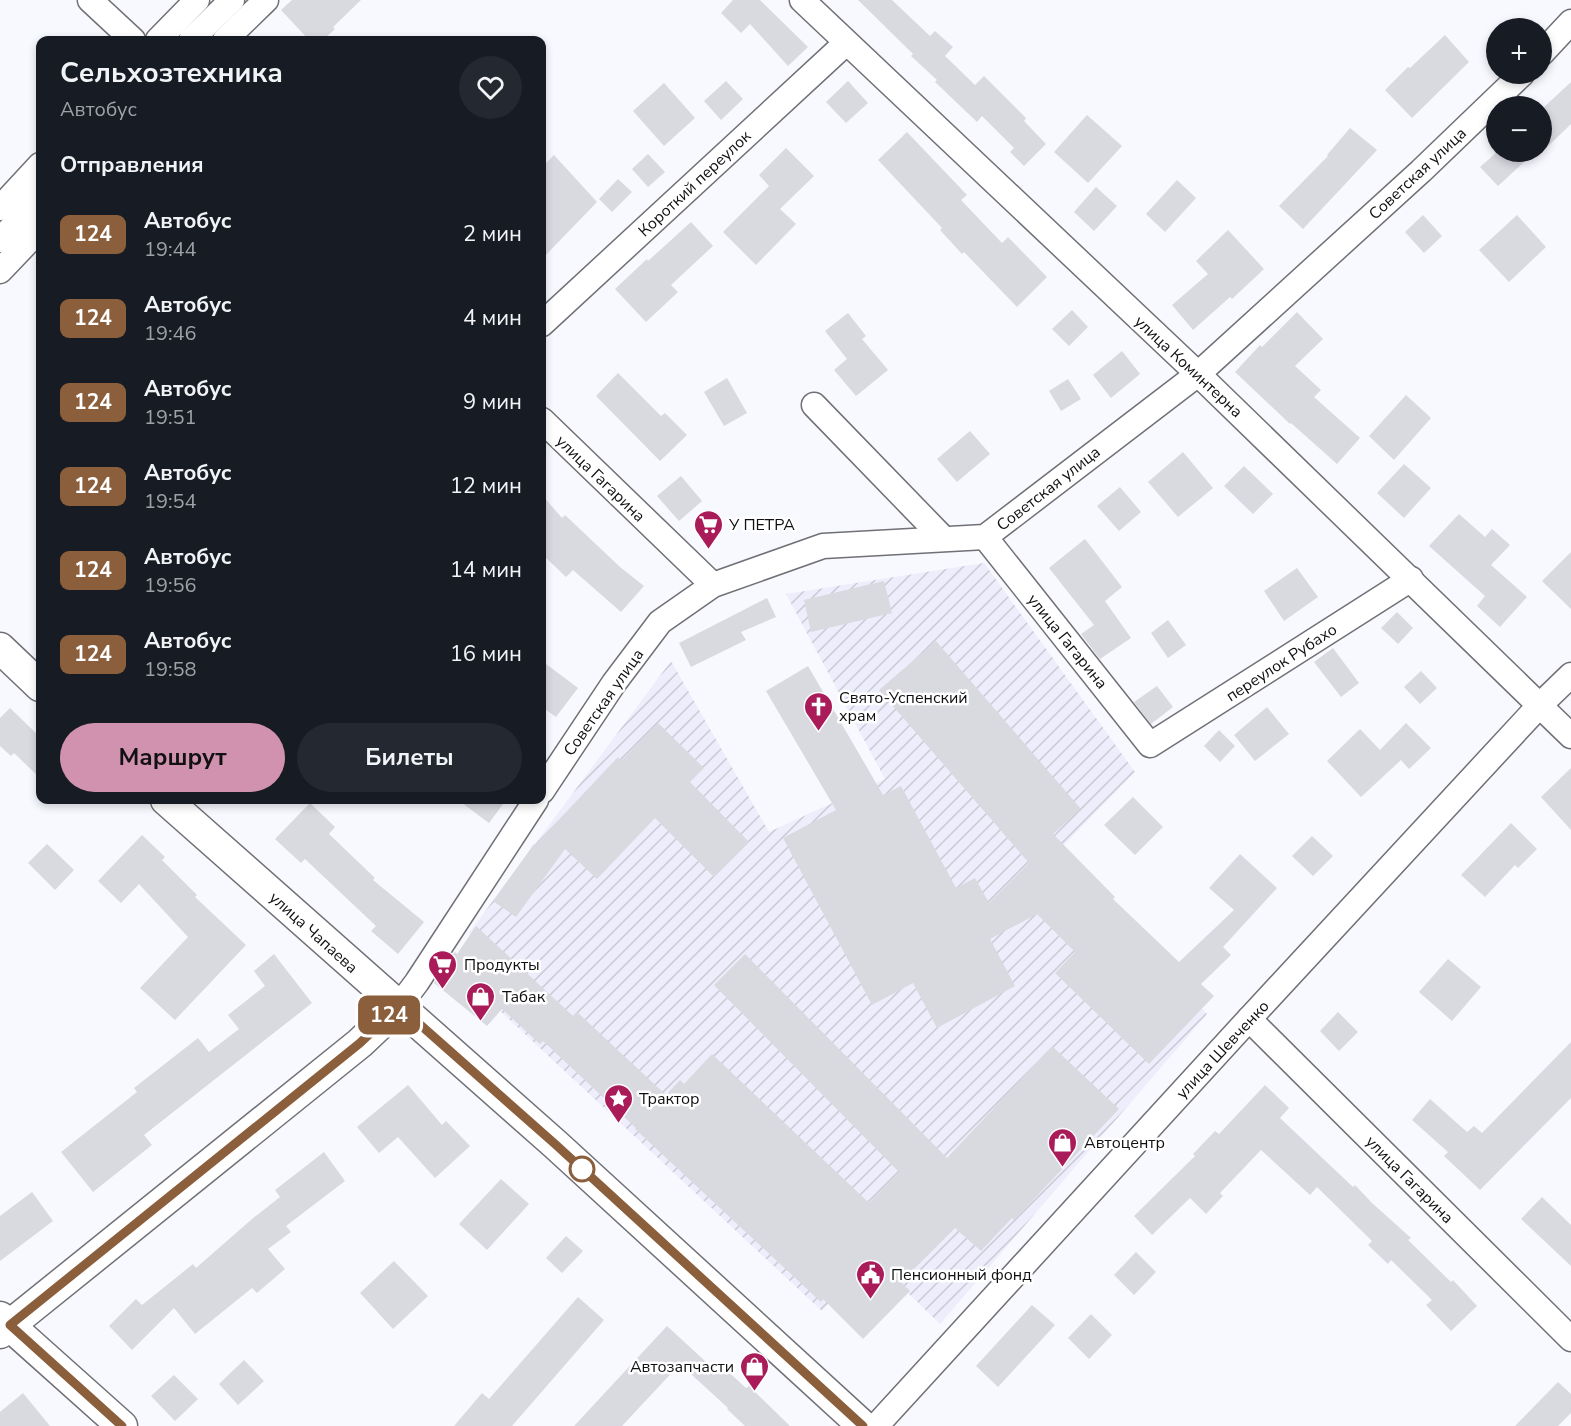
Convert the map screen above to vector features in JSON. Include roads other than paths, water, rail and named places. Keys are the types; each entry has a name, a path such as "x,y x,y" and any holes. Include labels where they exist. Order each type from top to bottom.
{"main road":[{"path":"0,648 36,678"},
{"name":"улица Чапаева","path":"171,804 555,1144 863,1426"},
{"path":"122,1426 3,1325 360,1043 399,1006"}],"street":[{"path":"90,0 129,36"},
{"path":"162,36 197,0"},
{"path":"195,36 232,0"},
{"path":"229,36 266,0"},
{"name":"улица Коминтерна","path":"802,0 1198,374 1571,736"},
{"path":"1552,42 1571,22"},
{"name":"Короткий переулок","path":"546,320 846,43"},
{"name":"Советская улица","path":"546,785 614,683 660,622 713,585 823,546 985,537 1198,374 1421,171 1512,84"},
{"path":"0,208 36,169"},
{"path":"0,240 36,201"},
{"path":"0,271 36,233"},
{"path":"814,405 943,538"},
{"name":"улица Гагарина","path":"546,424 713,585"},
{"name":"улица Гагарина","path":"985,537 1150,745"},
{"name":"переулок Рубахо","path":"1150,745 1411,579"},
{"name":"улица Шевченко","path":"876,1426 1249,1019 1539,706 1571,675"},
{"path":"399,1006 533,804"},
{"name":"улица Гагарина","path":"1249,1019 1571,1339"}],"place":[{"name":"У ПЕТРА","path":"708,550"},
{"name":"Свято-Успенский храм","path":"818,732"},
{"name":"Продукты","path":"443,990"},
{"name":"Табак","path":"481,1022"},
{"name":"Трактор","path":"618,1124"},
{"name":"Автоцентр","path":"1063,1168"},
{"name":"Пенсионный фонд","path":"870,1300"},
{"name":"Автозапчасти","path":"755,1392"}]}
